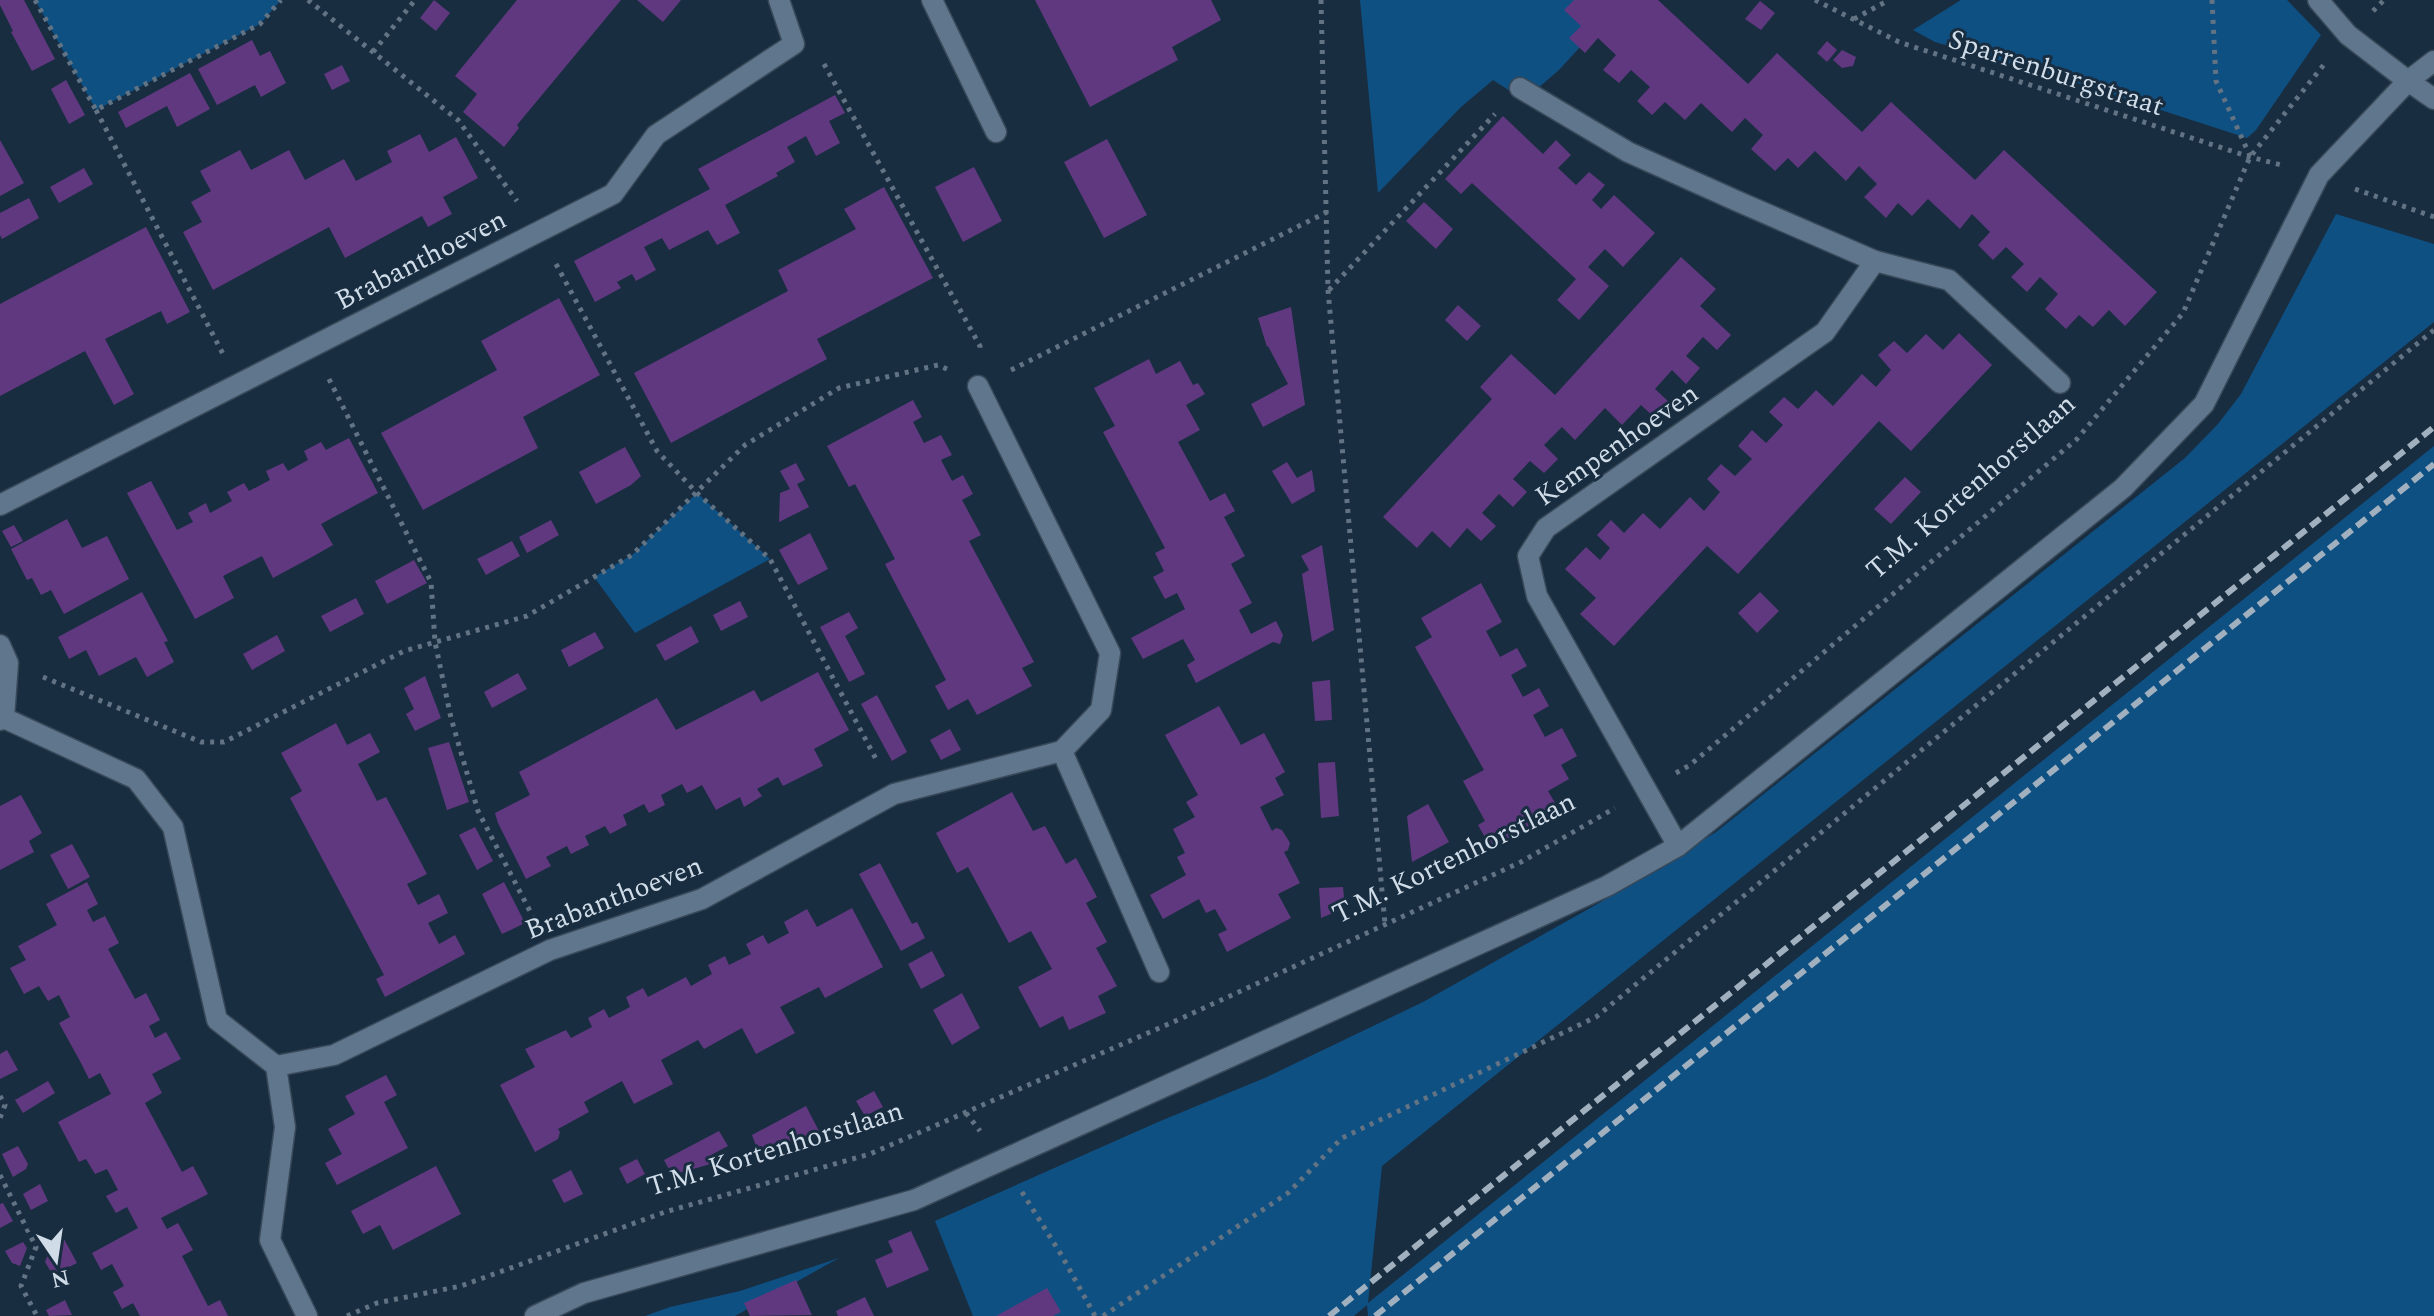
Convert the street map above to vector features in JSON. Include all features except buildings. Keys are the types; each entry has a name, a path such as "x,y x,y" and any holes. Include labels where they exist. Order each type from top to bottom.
{"street":[{"path":"779,0 794,44"},
{"path":"932,0 996,132"},
{"path":"2318,0 2348,35 2434,99"},
{"name":"Brabanthoeven","path":"0,505 613,194 656,135 794,44"},
{"path":"535,1316 584,1293 914,1200 1607,886 1678,846 2123,488 2204,404 2319,175 2408,81 2434,61"},
{"path":"1520,88 1628,152 1875,261 1949,280 2060,383"},
{"name":"Kempenhoeven","path":"1678,846 1537,596 1528,556 1546,528 1825,332 1875,261"},
{"path":"978,386 1110,653 1101,710 1062,751 1159,972"},
{"path":"4,654 2,719 136,779 173,827 217,1020 276,1066 285,1127 270,1240 307,1316"},
{"name":"Brabanthoeven","path":"276,1066 334,1055 550,950 702,899 894,794 1062,751"}],"path":[{"path":"35,0 96,110 238,384"},
{"path":"96,110 260,24 281,0"},
{"path":"308,0 458,120 539,231 657,451 697,493 770,559 894,794"},
{"path":"373,52 415,0"},
{"path":"1321,0 1328,290 1385,925"},
{"name":"Sparrenburgstraat","path":"1815,0 1899,42 2250,157"},
{"path":"1853,20 1889,0"},
{"path":"2212,0 2216,81 2250,157"},
{"name":"T.M. Kortenhorstlaan","path":"347,1316 377,1303 461,1286 665,1212 870,1154 1180,1019 1521,862 1690,765 2077,439 2183,313 2250,157 2348,35 2384,0"},
{"path":"794,44 820,58 980,346 978,386"},
{"path":"1328,290 1520,88"},
{"path":"2319,175 2434,217"},
{"path":"978,386 1327,212"},
{"path":"1103,1316 1288,1193 1342,1138 1596,1017 2434,330"},
{"path":"313,346 431,582 435,642 451,718 478,811 550,950"},
{"path":"4,654 201,742 224,742 404,651 527,616 632,555 745,445 839,388 938,365 978,386"},
{"path":"0,1096 5,1105 0,1118"},
{"path":"966,1113 1003,1161 1095,1316"},
{"path":"0,1175 36,1247 21,1286 37,1316"}],"shaded area":[{"path":"35,0 281,0 260,24 96,110"},
{"path":"1360,0 1623,0 1559,70 1524,100 1493,80 1461,107 1378,193"},
{"path":"1961,0 2287,0 2321,35 2256,130 2247,138 2065,79 1935,42 1913,30"},
{"path":"2336,214 2434,244 2434,322 1382,1166 1368,1303 2434,446 2434,1316 1368,1316 1367,1305 1354,1316 973,1316 935,1221 1267,1077 1423,1002 1599,903 1716,832 2185,458 2218,424 2241,394"},
{"path":"697,493 770,559 635,633 594,577 632,555"},
{"path":"839,1258 735,1316 645,1316 740,1291"}],"railway":[{"path":"1329,1316 2434,427"},
{"path":"1375,1316 2434,464"}]}
